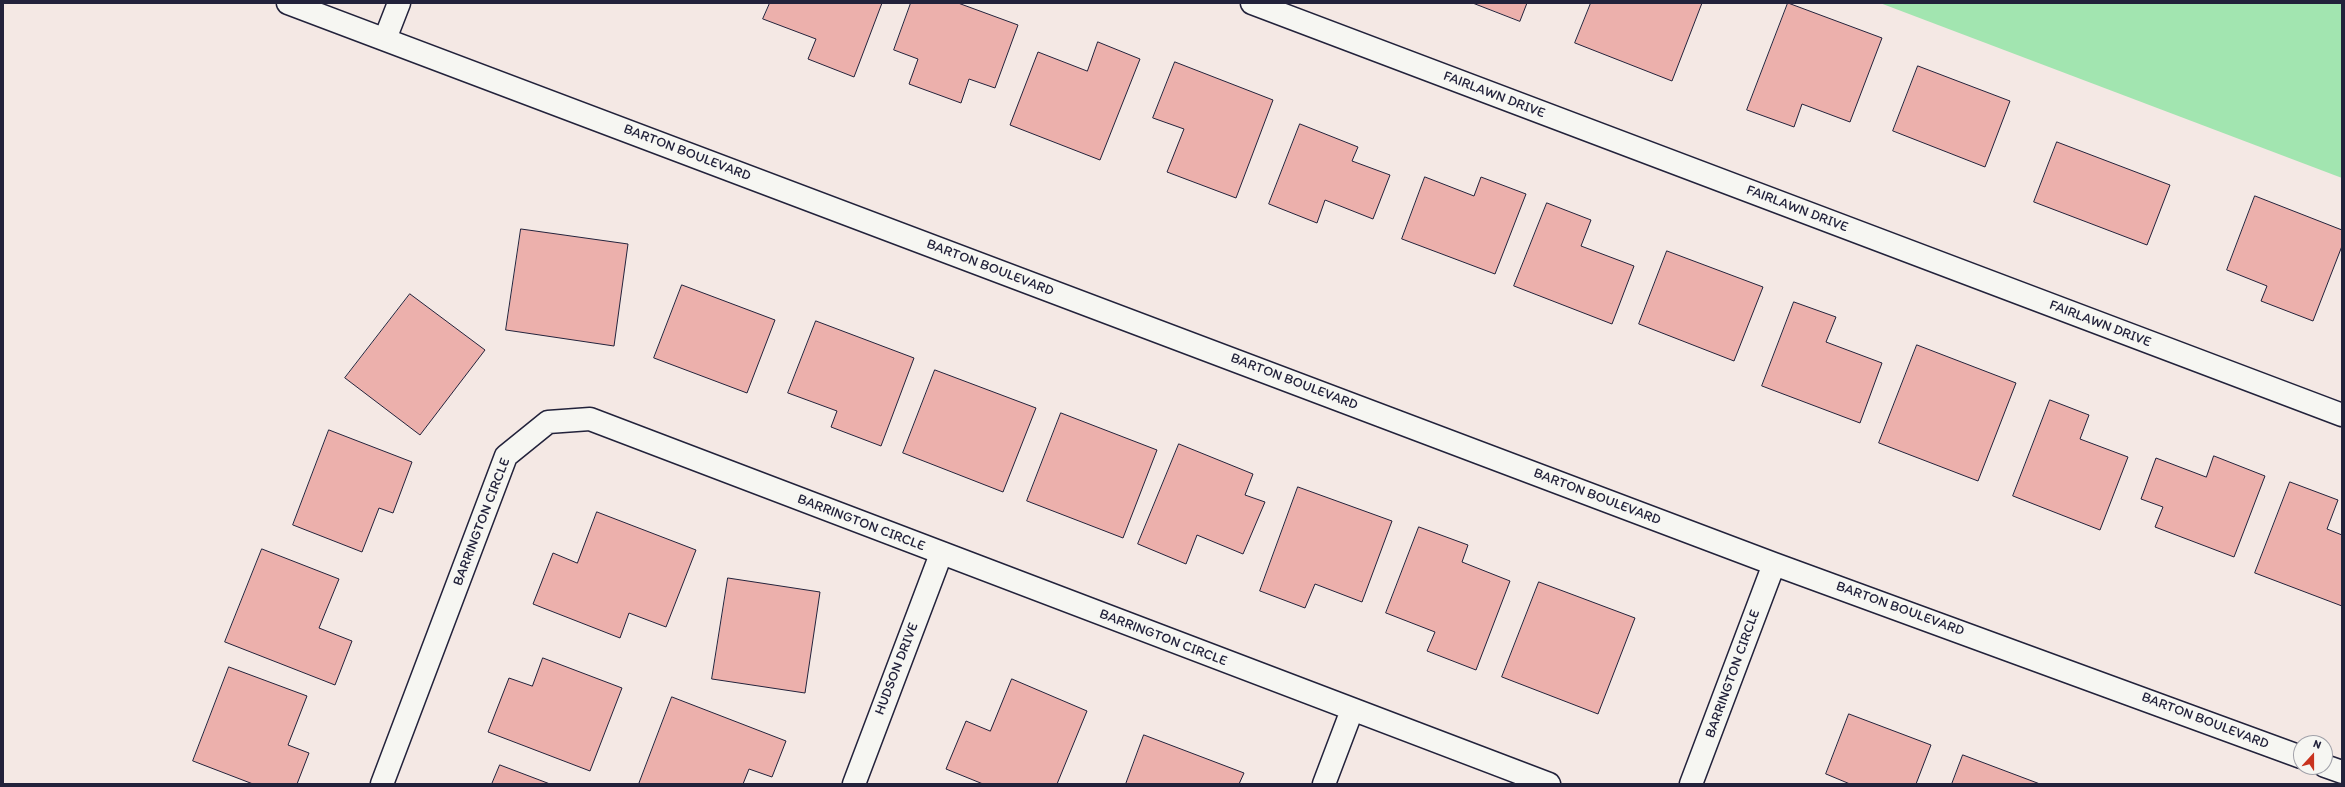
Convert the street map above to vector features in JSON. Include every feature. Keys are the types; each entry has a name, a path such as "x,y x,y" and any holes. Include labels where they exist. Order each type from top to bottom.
{"street":[{"name":"BARTON BOULEVARD","path":"288,3 1774,564 2293,754"},
{"path":"385,39 399,3"},
{"name":"FAIRLAWN DRIVE","path":"1252,3 2342,415"},
{"name":"BARRINGTON CIRCLE","path":"382,784 506,456 548,422 590,419 941,554 1549,784"},
{"name":"HUDSON DRIVE","path":"854,784 941,554"},
{"name":"BARRINGTON CIRCLE","path":"1691,784 1774,564"},
{"path":"1324,784 1352,710"}],"green space":[{"path":"1880,3 2342,3 2342,178"}],"building":[{"path":"770,3 882,3 854,77 808,59 816,39 763,19"},
{"path":"911,3 958,3 1018,25 995,88 969,79 961,103 909,84 918,59 894,50"},
{"path":"1473,3 1527,3 1520,21"},
{"path":"1591,3 1702,3 1672,81 1575,43"},
{"path":"1788,3 1882,38 1850,122 1802,104 1794,127 1747,110"},
{"path":"1098,42 1140,59 1100,160 1010,125 1038,52 1087,71"},
{"path":"1175,62 1273,100 1236,198 1167,172 1184,129 1153,118"},
{"path":"1918,66 2010,101 1985,167 1893,131"},
{"path":"1300,124 1358,147 1352,161 1390,175 1373,219 1325,200 1317,223 1269,204"},
{"path":"2057,142 2170,185 2147,245 2034,202"},
{"path":"1425,177 1474,196 1481,177 1526,194 1495,274 1402,239"},
{"path":"2255,196 2342,230 2342,246 2313,321 2261,301 2267,286 2227,270"},
{"path":"1547,203 1591,220 1581,246 1634,266 1612,324 1514,286"},
{"path":"521,229 628,244 614,346 506,330"},
{"path":"1667,251 1763,287 1734,361 1639,324"},
{"path":"682,285 775,320 747,393 654,358"},
{"path":"410,294 485,350 420,435 345,378"},
{"path":"1794,302 1836,317 1826,342 1882,363 1860,423 1762,386"},
{"path":"816,321 914,358 881,446 831,427 837,411 788,393"},
{"path":"1917,345 2016,383 1978,481 1879,443"},
{"path":"935,370 1036,408 1003,492 903,453"},
{"path":"2050,400 2089,415 2080,439 2128,457 2100,530 2013,496"},
{"path":"1061,413 1157,450 1123,538 1027,501"},
{"path":"329,430 412,462 393,513 379,508 362,552 293,525"},
{"path":"1179,444 1253,474 1245,495 1265,502 1243,554 1197,535 1186,564 1138,544"},
{"path":"2214,456 2265,476 2234,557 2155,527 2163,507 2141,499 2156,458 2206,477"},
{"path":"2290,482 2338,500 2327,529 2342,535 2342,606 2255,573"},
{"path":"1298,487 1392,521 1362,602 1315,584 1305,608 1260,591"},
{"path":"597,512 696,550 666,627 629,613 620,638 533,604 553,553 577,563"},
{"path":"1419,527 1468,545 1462,562 1510,581 1476,670 1427,651 1435,632 1386,613"},
{"path":"262,549 339,579 319,628 352,641 335,685 225,642"},
{"path":"728,578 820,592 805,693 712,679"},
{"path":"1539,582 1635,618 1598,714 1502,677"},
{"path":"543,658 622,688 590,771 488,732 509,678 532,686"},
{"path":"229,667 307,696 288,745 309,753 297,784 253,784 193,761"},
{"path":"1012,679 1087,711 1057,784 983,784 946,769 966,721 990,731"},
{"path":"672,697 786,741 772,777 749,769 743,784 639,784"},
{"path":"1849,714 1931,745 1916,784 1850,784 1826,774"},
{"path":"1144,735 1244,773 1239,784 1126,784"},
{"path":"1963,755 2040,784 1952,784"},
{"path":"500,765 550,784 492,784"}]}
